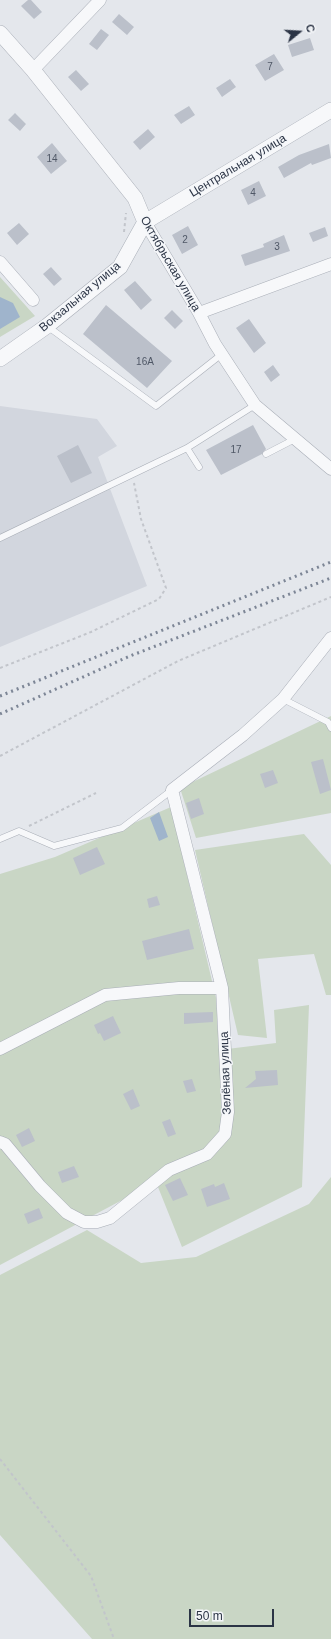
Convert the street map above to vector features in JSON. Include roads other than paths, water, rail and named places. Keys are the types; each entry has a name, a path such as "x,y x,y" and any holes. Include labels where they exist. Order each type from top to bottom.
{"street":[{"path":"33,70 100,0"},
{"name":"Октябрьская улица","path":"0,33 33,70 135,198 145,222 222,354 255,405 331,469"},
{"name":"Центральная улица","path":"145,222 331,110"},
{"name":"Вокзальная улица","path":"0,359 47,326 120,267 145,222"},
{"path":"0,262 33,300"},
{"path":"199,313 331,264"},
{"path":"172,790 243,735 283,698 331,638"},
{"name":"Зелёная улица","path":"0,1142 5,1144 40,1186 67,1213 84,1222 97,1222 110,1218 169,1170 206,1154 225,1134 228,1112 222,988 172,790"},
{"path":"0,1049 104,995 179,988 222,988"}],"lane":[{"path":"47,326 156,406 222,354"},
{"path":"0,538 187,448 255,405"},
{"path":"266,454 295,439"},
{"path":"187,448 199,467"},
{"path":"283,698 328,722 331,728"},
{"path":"0,839 19,831 54,846 122,828 172,790"}],"water":[{"path":"0,297 13,303 20,317 0,329"},
{"path":"159,812 168,837 159,841 150,818"}],"railway":[{"path":"0,696 331,562"},
{"path":"0,714 130,656 331,578"}]}
